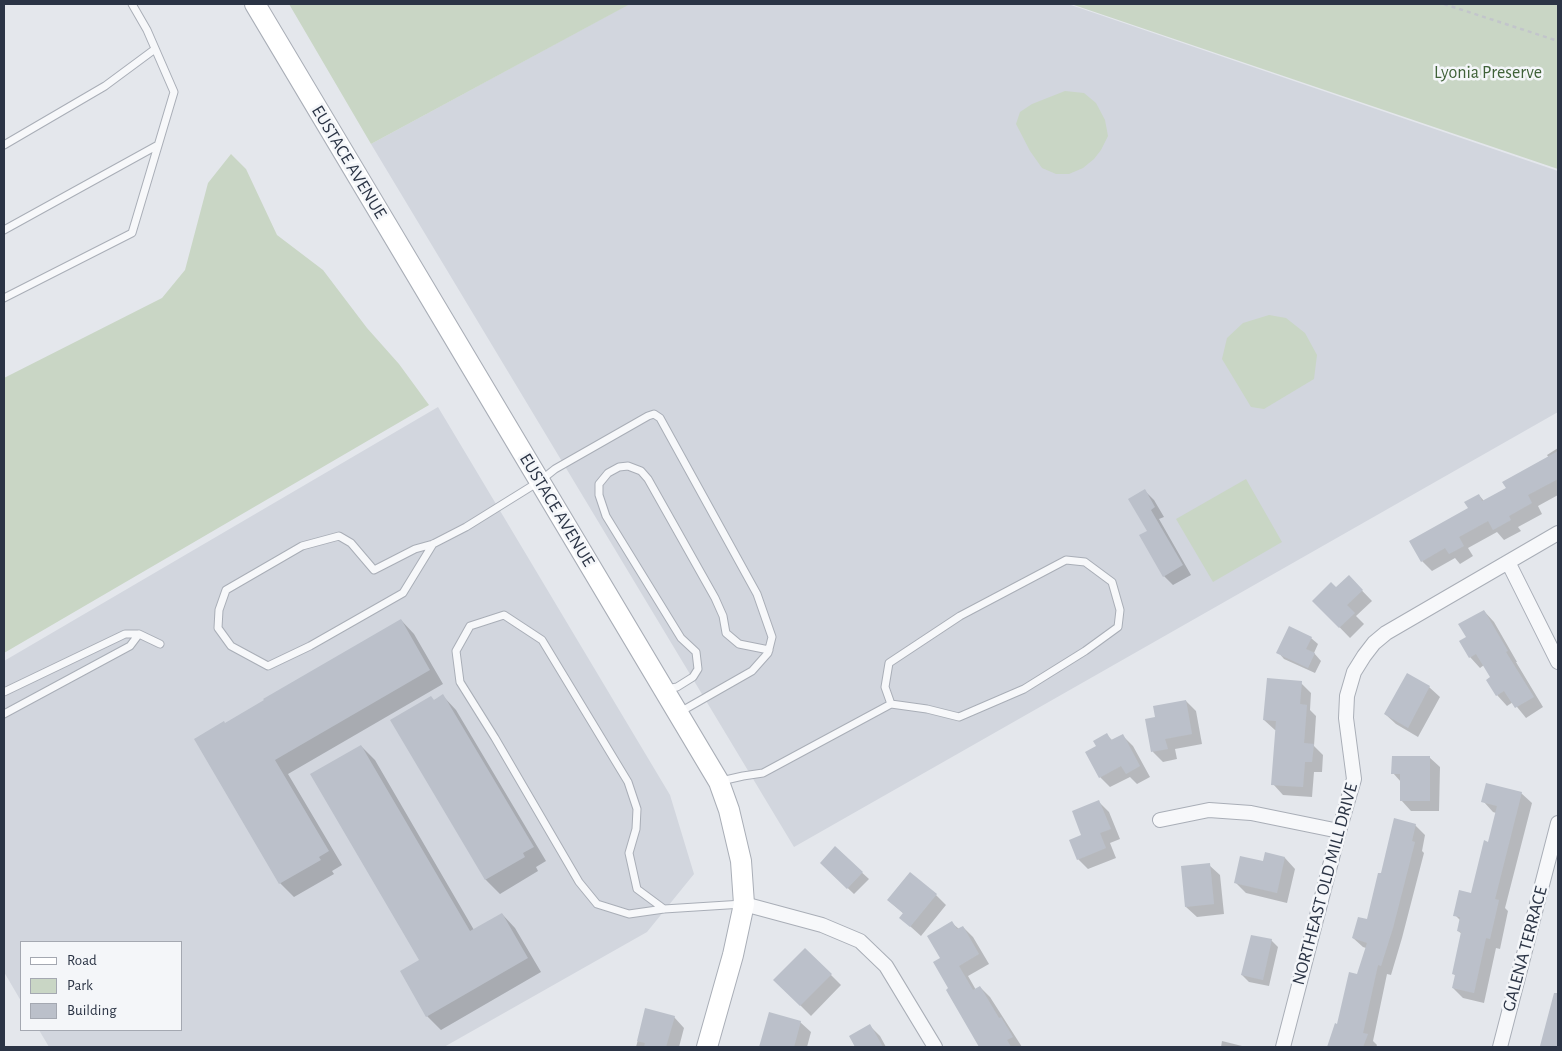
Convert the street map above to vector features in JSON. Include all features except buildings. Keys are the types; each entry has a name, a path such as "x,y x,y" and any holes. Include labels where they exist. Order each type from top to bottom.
{"street":[{"name":"EUSTACE AVENUE","path":"255,4 719,782 729,810 741,860 744,904 733,955 707,1047"},
{"name":"NORTHEAST OLD MILL DRIVE","path":"1283,1047 1354,778 1346,718 1347,696 1354,672 1374,643 1386,633 1558,533"},
{"path":"1508,562 1558,662"},
{"path":"1160,820 1209,810 1243,812 1339,832"},
{"name":"GALENA TERRACE","path":"1500,1047 1558,823"},
{"path":"744,904 822,925 860,941 886,966 935,1047"}],"lane":[{"path":"4,298 132,233 174,92 147,30 132,4"},
{"path":"4,146 105,86 155,49"},
{"path":"4,230 158,145"},
{"path":"433,544 403,593 310,646 268,666 231,646 218,628 219,610 226,590 302,546 338,536 351,543 374,570 415,549 433,544 466,527 540,481 555,469 648,416 654,414 660,418 757,594 772,637 768,653 752,671 678,713"},
{"path":"664,690 677,687 693,677 698,669 696,652 682,638 606,516 599,495 600,484 608,473 618,467 628,466 641,471 648,479 715,598 723,616 726,633 739,644 768,650"},
{"path":"719,782 763,773 891,704 927,709 959,717 1024,689 1085,651 1118,627 1120,610 1112,582 1085,562 1066,560 960,616 889,663 885,687 891,704"},
{"path":"664,909 637,889 629,854 636,829 637,809 628,782 542,640 504,616 470,626 456,651 460,682 579,882 597,904 630,914 664,909 744,904"},
{"path":"4,692 125,634 139,634 160,644"},
{"path":"4,714 130,646 139,634"}],"path":[{"path":"1444,4 1558,41"}],"shaded area":[{"path":"629,4 1068,4 1558,171 1558,412 794,847 371,144"},
{"path":"438,407 670,795 694,874 647,932 444,1047 49,1047 40,1031 182,1031 182,941 20,941 20,999 4,972 4,661"}],"green space":[{"path":"289,4 630,4 371,144"},
{"name":"Lyonia Preserve","path":"1071,4 1558,4 1558,169"},
{"path":"1065,91 1084,93 1096,103 1105,120 1108,136 1094,159 1083,168 1069,174 1056,174 1042,168 1030,151 1016,124 1020,112 1032,104"},
{"path":"231,154 246,169 277,235 323,270 367,328 399,364 429,405 4,653 4,378 162,298 185,270 208,183"},
{"path":"1269,315 1286,318 1305,333 1317,355 1314,379 1264,409 1251,407 1222,359 1227,338 1243,323"},
{"path":"1246,479 1282,542 1213,582 1176,519"}]}
